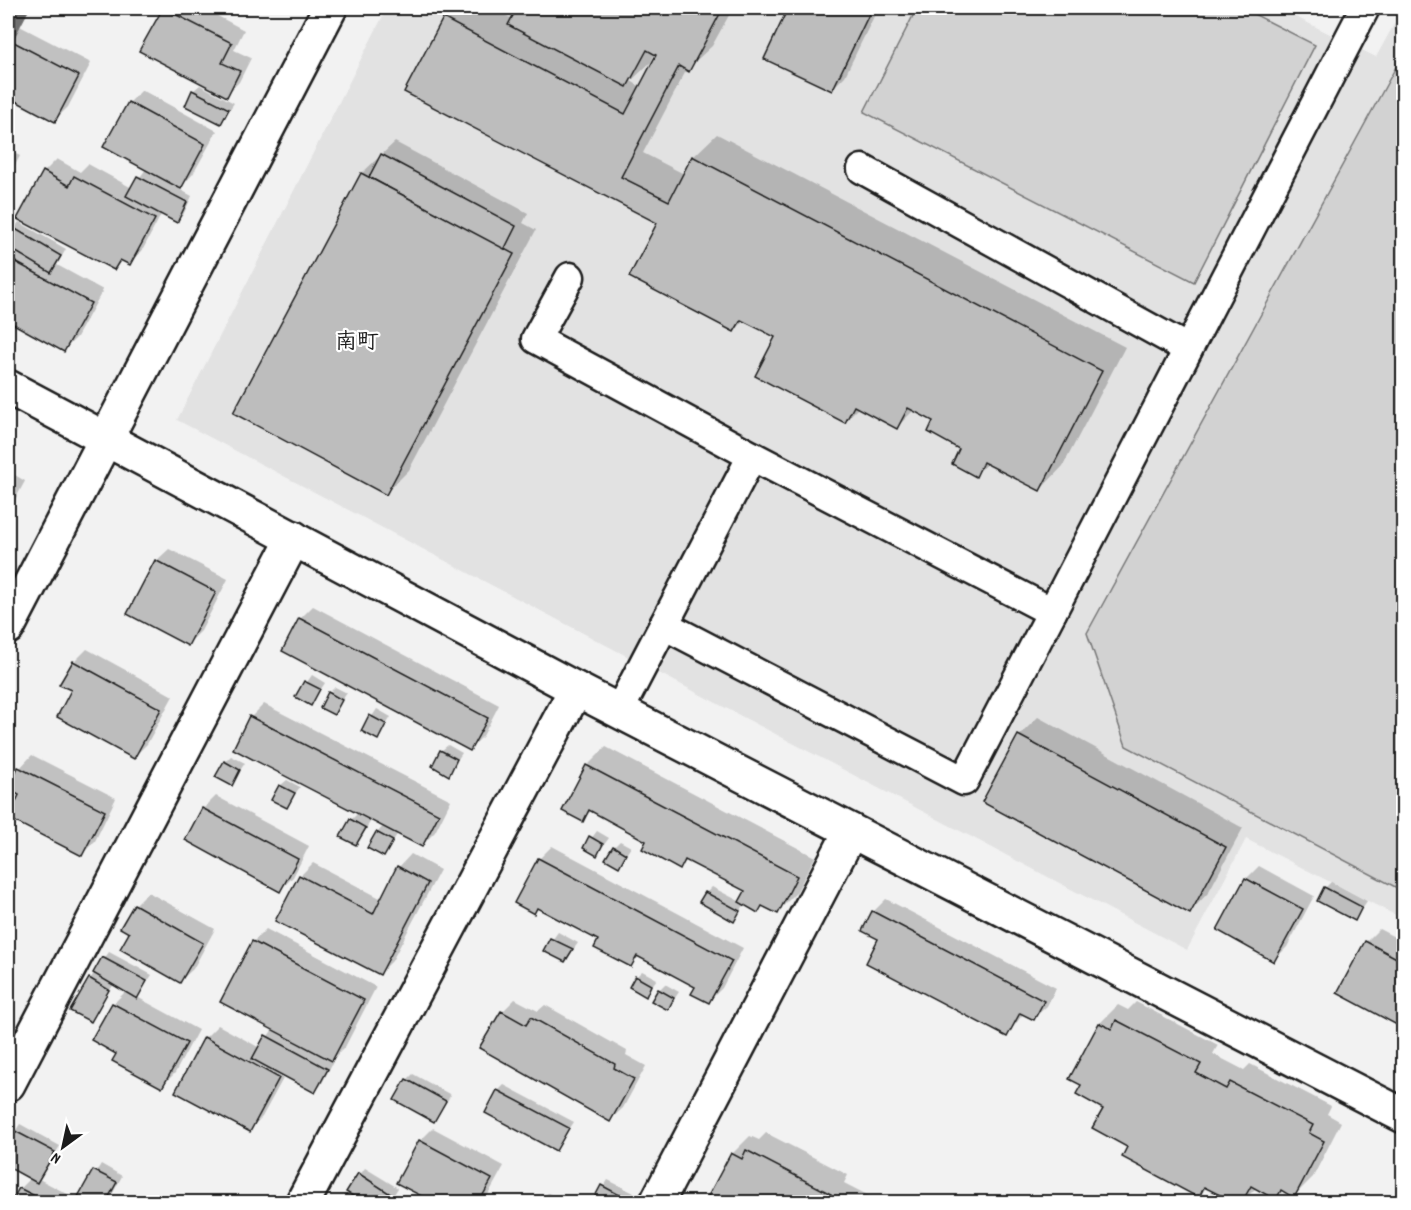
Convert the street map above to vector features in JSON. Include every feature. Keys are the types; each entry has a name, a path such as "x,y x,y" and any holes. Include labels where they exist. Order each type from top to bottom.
{"street":[{"path":"8,627 330,8"},
{"path":"8,387 576,689 1404,1116"},
{"path":"8,1084 294,538"},
{"path":"303,1203 576,689"},
{"path":"657,1203 851,831"}],"lane":[{"path":"664,625 964,781 1365,8"},
{"path":"862,169 1188,349"},
{"path":"570,276 536,339 752,456 1052,612"},
{"path":"619,711 752,456"}],"shaded area":[{"path":"387,8 1278,8 1376,57 1403,8 1403,919 1246,839 1187,950 177,420"},
{"path":"917,8 1242,8 1315,45 1194,282 864,112"},
{"path":"1403,54 1403,891 1126,746 1087,633"}],"building":[{"path":"163,8 232,43 222,63 240,71 227,97 139,51"},
{"path":"517,8 723,8 689,72 679,66 621,177 669,201 692,156 1102,371 1040,491 983,462 976,477 952,464 959,449 928,432 933,421 908,408 897,429 854,406 845,423 755,376 775,337 741,320 734,332 629,277 657,223 404,92 443,18 625,114 656,55 647,50 627,87 508,25"},
{"path":"788,8 872,8 832,91 764,59"},
{"path":"8,39 79,76 55,122 8,97"},
{"path":"192,90 229,109 221,124 185,106"},
{"path":"128,102 205,144 181,189 103,147"},
{"path":"381,154 516,226 504,250 369,177"},
{"path":"43,171 69,186 74,176 155,219 130,265 120,260 114,270 17,219"},
{"path":"361,173 514,254 386,495 233,413"},
{"path":"137,176 187,202 177,223 126,196"},
{"path":"12,227 61,256 51,273 8,247 8,234"},
{"path":"8,258 91,303 64,352 8,321"},
{"path":"155,560 216,592 188,646 127,614"},
{"path":"299,618 488,718 470,751 282,651"},
{"path":"73,661 161,709 134,759 57,717 71,690 59,685"},
{"path":"304,681 320,689 311,706 295,697"},
{"path":"328,692 342,700 334,715 320,708"},
{"path":"369,715 386,724 378,740 361,731"},
{"path":"249,716 439,814 422,847 233,749"},
{"path":"1018,735 1226,847 1190,914 982,802"},
{"path":"440,750 457,759 449,776 432,766"},
{"path":"224,761 240,770 232,786 215,777"},
{"path":"586,765 797,876 778,914 762,906 758,913 739,902 745,891 685,860 680,870 642,849 646,841 589,810 583,822 562,811"},
{"path":"18,767 105,811 82,856 8,818 19,795 8,789"},
{"path":"279,785 295,793 287,808 271,800"},
{"path":"202,808 298,859 280,892 185,840"},
{"path":"350,819 366,828 356,845 340,837"},
{"path":"376,832 393,841 384,857 367,848"},
{"path":"589,836 603,844 597,856 583,848"},
{"path":"613,846 626,854 619,867 605,859"},
{"path":"538,858 732,961 709,1003 691,994 695,987 637,956 631,967 594,948 598,940 537,908 534,914 514,903"},
{"path":"397,866 428,883 380,975 275,921 299,875 373,914"},
{"path":"1245,878 1303,909 1274,962 1217,930"},
{"path":"1324,887 1362,907 1355,921 1317,901"},
{"path":"705,892 740,911 734,922 699,902"},
{"path":"134,904 203,943 180,983 120,949 129,933 120,928"},
{"path":"872,911 1044,1001 1034,1020 1020,1013 1007,1037 866,963 878,939 862,931"},
{"path":"550,938 573,949 565,962 543,951"},
{"path":"252,941 364,1000 332,1061 220,1002"},
{"path":"1365,941 1404,962 1404,1012 1397,1025 1337,993"},
{"path":"102,957 147,981 137,999 93,973"},
{"path":"635,976 651,985 646,997 629,987"},
{"path":"89,978 109,990 91,1022 70,1011"},
{"path":"658,989 674,998 668,1010 651,1001"},
{"path":"112,1003 187,1043 162,1088 112,1061 116,1054 91,1040"},
{"path":"501,1011 526,1025 531,1017 615,1064 614,1068 634,1079 610,1122 479,1048"},
{"path":"1116,1020 1201,1064 1196,1073 1226,1089 1230,1082 1313,1125 1309,1133 1324,1141 1294,1198 1281,1190 1276,1200 1251,1186 1242,1202 1234,1202 1204,1187 1199,1198 1122,1157 1127,1147 1092,1128 1103,1109 1076,1094 1081,1085 1069,1079 1099,1023 1112,1029"},
{"path":"265,1035 328,1069 315,1093 252,1059"},
{"path":"204,1037 279,1078 250,1132 175,1092"},
{"path":"406,1079 446,1101 434,1122 394,1100"},
{"path":"497,1090 569,1128 556,1151 485,1113"},
{"path":"13,1130 55,1152 37,1183 8,1167 8,1139"},
{"path":"419,1140 492,1179 479,1202 433,1202 396,1183"},
{"path":"746,1150 831,1194 827,1202 705,1202 731,1153 742,1159"},
{"path":"93,1170 117,1182 106,1202 75,1202"},
{"path":"358,1173 392,1195 388,1202 363,1202 346,1192"},
{"path":"601,1185 629,1200 628,1202 592,1202"},
{"path":"19,1188 47,1202 11,1202"}],"waterway":[{"path":"8,35 22,8"}],"district":[{"name":"南町","path":"357,343"}]}
